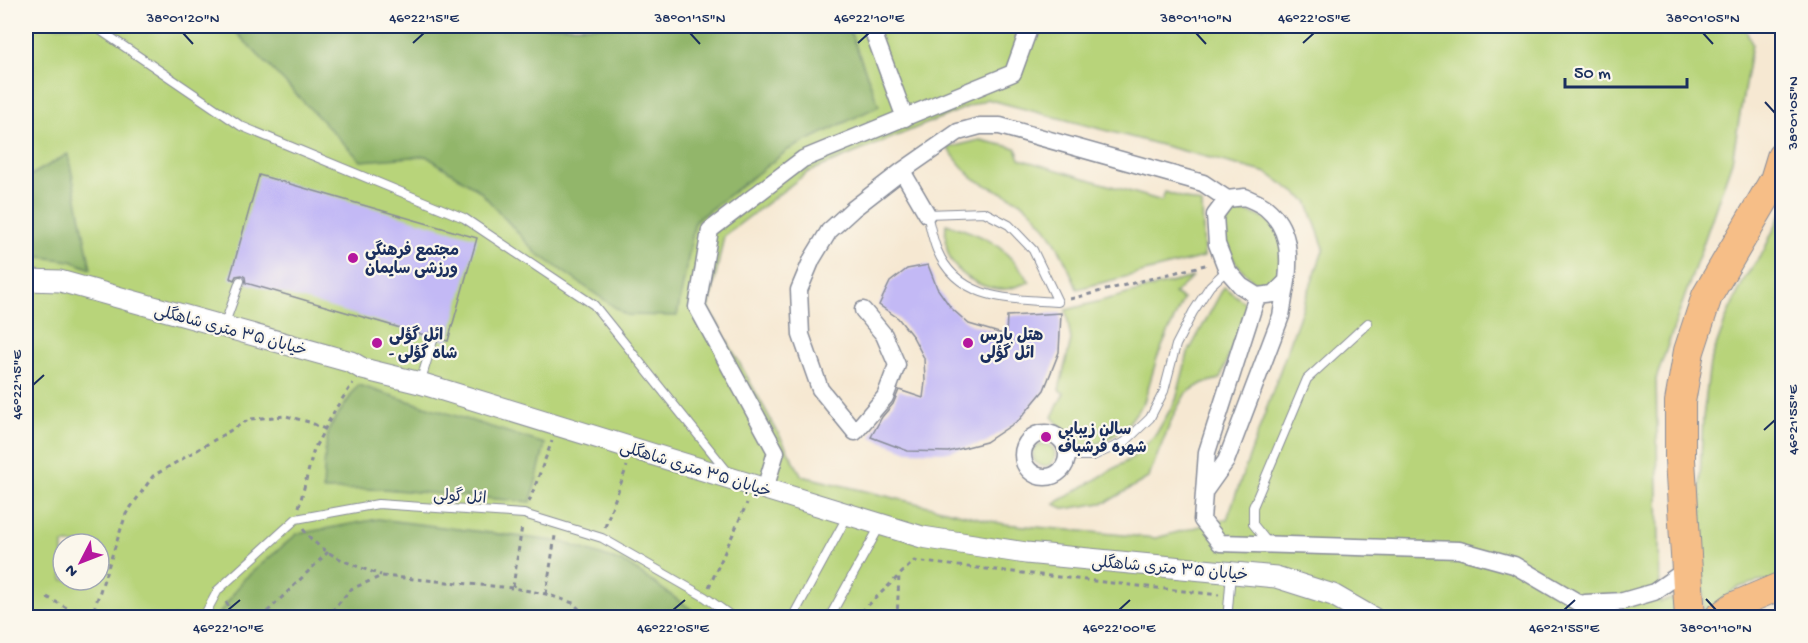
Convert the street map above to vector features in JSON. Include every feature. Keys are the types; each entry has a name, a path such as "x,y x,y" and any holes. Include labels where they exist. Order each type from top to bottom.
{"highway":[{"path":"1690,618 1680,460 1680,402 1689,351 1707,296 1774,180 1782,157"},
{"path":"1717,618 1732,606 1778,587 1782,588"}],"street":[{"path":"871,26 905,118"},
{"path":"760,487 776,452 697,307 710,230 803,159 1013,73 1030,26"},
{"path":"863,310 884,335 897,365 885,397 855,432 820,389 801,335 799,290 812,259 829,231 853,209 958,132 980,126 1000,126 1203,183 1227,199 1245,197 1265,207 1282,227 1290,255 1281,316 1226,461 1203,493"},
{"path":"902,171 927,214"},
{"path":"1227,199 1215,215 1217,244 1224,265 1241,286 1257,296 1274,294 1287,281"},
{"name":"خیابان ۳۵ متری شاهگلی","path":"26,280 60,281 351,362 363,369 420,383 922,537 1026,553 1276,577 1334,595 1373,618"},
{"path":"1257,296 1207,452 1202,520 1220,543 1459,550 1514,565 1579,603 1618,618"},
{"path":"1579,603 1623,601 1654,592 1687,569"},
{"path":"1579,603 1593,618"}],"lane":[{"path":"94,26 241,126 464,218 594,306 733,479"},
{"path":"984,212 1009,225 1033,250 1058,302 1008,299 972,290 951,274 937,250 927,214 984,212"},
{"path":"1067,456 1093,456 1125,442 1150,418 1164,391 1176,345 1193,312 1224,265"},
{"path":"224,327 240,281"},
{"path":"1269,544 1253,524 1253,507 1307,379 1368,323"},
{"path":"420,383 434,338"},
{"name":"ائل گولی","path":"296,519 378,504 524,514 602,538 705,597 734,618"},
{"path":"792,618 849,514"},
{"path":"203,618 218,590 296,519"},
{"path":"829,618 881,523"},
{"path":"1228,609 1231,573"}],"path":[{"path":"1058,302 1224,265"},
{"path":"363,369 336,408 314,449 296,519 312,542 328,552 382,576 513,588 546,594 573,603 588,618"},
{"path":"91,618 126,514 153,476 250,419 286,416 325,429"},
{"path":"513,588 524,514 558,425"},
{"path":"602,538 633,448"},
{"path":"705,597 760,487"},
{"path":"546,594 557,524"},
{"path":"261,618 328,552"},
{"path":"855,618 914,561 1229,596"},
{"path":"897,618 899,575"},
{"path":"326,618 351,589 382,576"},
{"path":"47,597 85,618"},
{"path":"563,618 577,607"}],"green space":[{"name":"ائل گؤلی - شاه گؤلی","path":"26,26 1744,26 1752,44 1732,161 1656,379 1660,602 1674,598 1674,617 26,617","holes":["987,99 1267,173 1307,201 1324,248 1227,519 1156,538 1004,524 802,476 709,308 724,236 808,172"]},
{"path":"230,26 848,26 879,106 788,150 695,221 677,316 626,315 535,252 480,191 426,156 361,161"},
{"path":"980,140 1016,148 1020,159 1162,201 1165,192 1202,204 1204,257 1077,289 1057,245 1036,216 1021,202 971,176 947,148"},
{"path":"68,154 91,269 71,261 26,255 26,178"},
{"path":"1235,210 1268,221 1280,238 1282,264 1273,278 1266,282 1257,284 1228,250 1224,230"},
{"path":"1782,212 1782,579 1757,582 1736,588 1704,617 1700,478 1703,418 1710,363 1729,311 1746,276 1763,252"},
{"path":"946,224 973,233 994,244 1012,259 1030,282 999,289 983,286 968,278 956,268 950,258 946,244"},
{"path":"1193,277 1174,294 1183,299 1157,358 1144,402 1128,424 1108,440 1087,447 1074,442 1052,417 1064,393 1059,390 1071,340 1066,310"},
{"path":"1224,287 1248,305 1220,379 1203,383 1186,393 1174,414 1148,478 1107,502 1065,509 1054,504 1132,458 1156,434 1176,400 1188,353"},
{"path":"358,385 545,444 531,502 384,489 323,490 329,428"},
{"path":"1040,444 1048,444 1055,451 1055,459 1048,466 1040,466 1033,459 1033,451"},
{"path":"378,519 562,542 627,564 702,617 217,617 243,580 297,534"}],"building":[{"name":"مجتمع فرهنگی ورزشی سایمان","path":"259,175 477,238 448,341 440,339 439,333 435,331 430,332 428,336 246,283 242,275 236,276 234,280 230,278"},
{"path":"928,265 937,288 951,308 969,324 1006,335 1007,316 1061,313 1059,352 1044,390 1019,420 986,442 948,452 908,451 871,437 882,417 893,404 899,390 923,398 924,358 913,337 898,318 879,305 890,282 907,269"}],"place":[{"name":"مجتمع فرهنگی ورزشی سایمان","path":"353,258"},
{"name":"ائل گؤلی - شاه گؤلی","path":"377,343"},
{"name":"هتل پارس ائل گؤلی","path":"968,343"},
{"name":"سالن زیبایی شهره فرشباف","path":"1046,437"}]}
